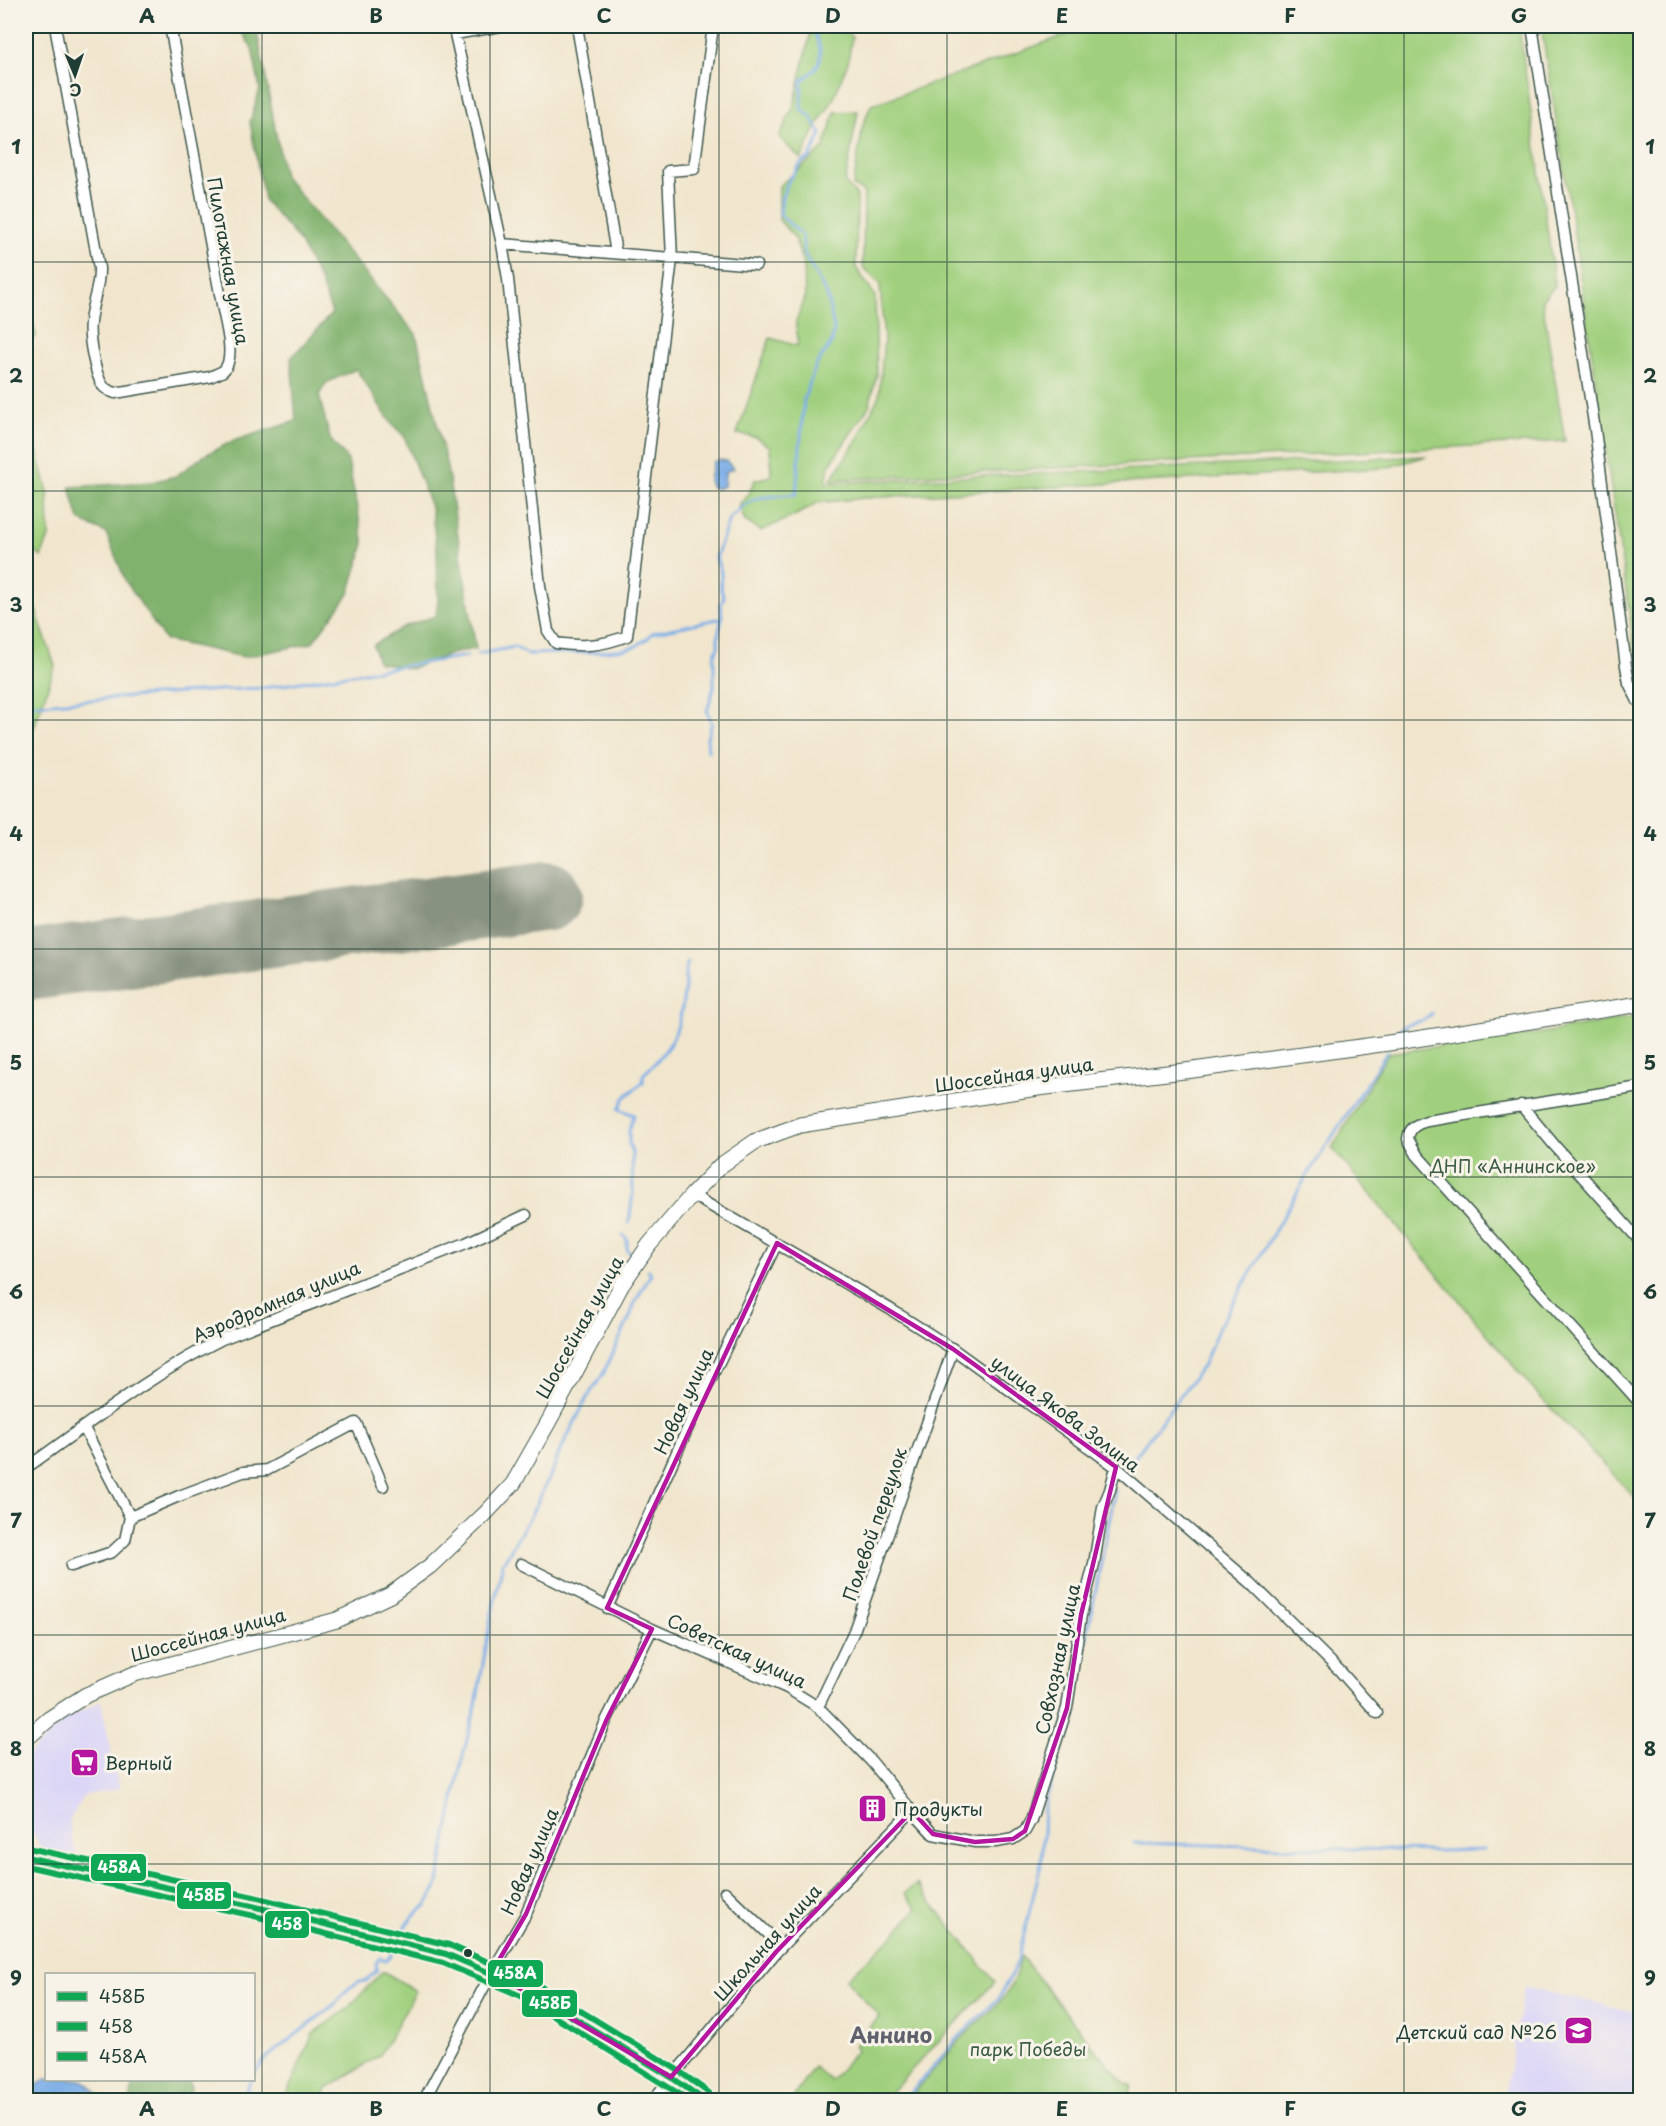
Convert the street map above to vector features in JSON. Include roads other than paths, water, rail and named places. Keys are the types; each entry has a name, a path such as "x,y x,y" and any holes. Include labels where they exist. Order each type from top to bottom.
{"main road":[{"name":"Шоссейная улица","path":"26,1738 49,1719 86,1695 134,1674 337,1620 390,1595 430,1566 485,1515 513,1484 621,1286 649,1245 720,1166 756,1141 800,1125 1038,1088 1193,1070 1403,1041 1641,1004"},
{"path":"26,1857 359,1930 446,1954 525,1988 704,2100"}],"street":[{"name":"Пилотажная улица","path":"55,26 100,276 89,324 91,341 96,371 101,384 115,393 210,377 224,370 229,361 230,350 225,320 170,26"},
{"path":"501,26 455,34 508,279 540,586 548,631 556,643 578,646 607,644 627,636 672,258 668,171 694,169 713,26"},
{"path":"578,26 615,253"},
{"path":"1532,26 1595,430 1626,666 1629,683 1638,701 1641,702"},
{"path":"502,244 756,265"},
{"path":"1641,1087 1420,1123 1410,1130 1408,1139 1417,1155 1641,1403"},
{"path":"1521,1105 1641,1241"},
{"name":"улица Якова Золина","path":"692,1195 890,1309 953,1349 1116,1467 1251,1583 1342,1673 1377,1713"},
{"name":"Аэродромная улица","path":"26,1468 164,1370 222,1339 466,1243 526,1215"},
{"name":"Новая улица","path":"607,1608 699,1403 777,1243"},
{"name":"Полевой переулок","path":"818,1707 854,1631 953,1349"},
{"path":"130,1517 243,1472 267,1470 356,1423 383,1486"},
{"path":"70,1566 112,1552 125,1540 130,1517 84,1428"},
{"name":"Совхозная улица","path":"933,1833 975,1842 1004,1841 1013,1839 1025,1831 1031,1820 1067,1708 1081,1615 1094,1564 1103,1508 1116,1467"},
{"name":"Советская улица","path":"521,1564 652,1629 787,1688 818,1707 871,1761 933,1833"},
{"name":"Новая улица","path":"424,2100 492,1972 526,1914 606,1721 652,1629"},
{"name":"Школьная улица","path":"653,2100 781,1946 912,1811"},
{"path":"725,1892 781,1946"}],"water":[{"path":"726,461 734,469 725,473 724,486 716,489 711,486 709,480 713,462"},
{"path":"45,2080 84,2081 103,2100 26,2100 26,2093"}],"waterway":[{"path":"708,751 707,738 712,723 707,712 714,687 714,657 718,647 722,618 721,604 724,597 721,590 721,572 716,558 729,519 744,505 758,498 796,494 804,399 816,365 832,342 834,328 827,295 804,254 802,235 780,215 782,197 789,180 801,163 810,157 821,134 811,117 801,109 802,80 816,68 820,56 812,26"},
{"path":"478,654 515,647 527,654 625,649 636,646 652,633 722,618"},
{"path":"26,705 263,688 467,656"},
{"path":"629,1223 633,1192 629,1131 634,1115 619,1109 624,1098 643,1082 643,1075 661,1056 672,1039 680,1020 688,962"},
{"path":"1396,1033 1432,1014"},
{"path":"1129,1465 1204,1364 1219,1327 1305,1179 1387,1052"},
{"path":"623,1235 627,1239 627,1250 633,1256"},
{"path":"402,1932 414,1915 426,1906 437,1887 461,1763 476,1705 503,1563 530,1517 587,1398 603,1374 635,1302 651,1274 648,1270"},
{"path":"904,2100 960,2036 999,1998 1017,1963 1042,1860 1044,1809 1072,1715 1115,1490"},
{"path":"1134,1843 1437,1851 1484,1850"},
{"path":"255,2073 265,2059 335,2004 348,1989 358,1982 366,1981 377,1970 376,1963 380,1958 385,1960 390,1958 394,1949"},
{"path":"242,2100 251,2081"}],"place":[{"name":"Верный","path":"84,1762"},
{"name":"Продукты","path":"873,1808"},
{"name":"Детский сад №26","path":"1578,2031"}],"district":[{"name":"Аннино","path":"891,2034"}],"park label":[{"name":"ДНП «Аннинское»","path":"1513,1165"},
{"name":"парк Победы","path":"1028,2048"}]}
